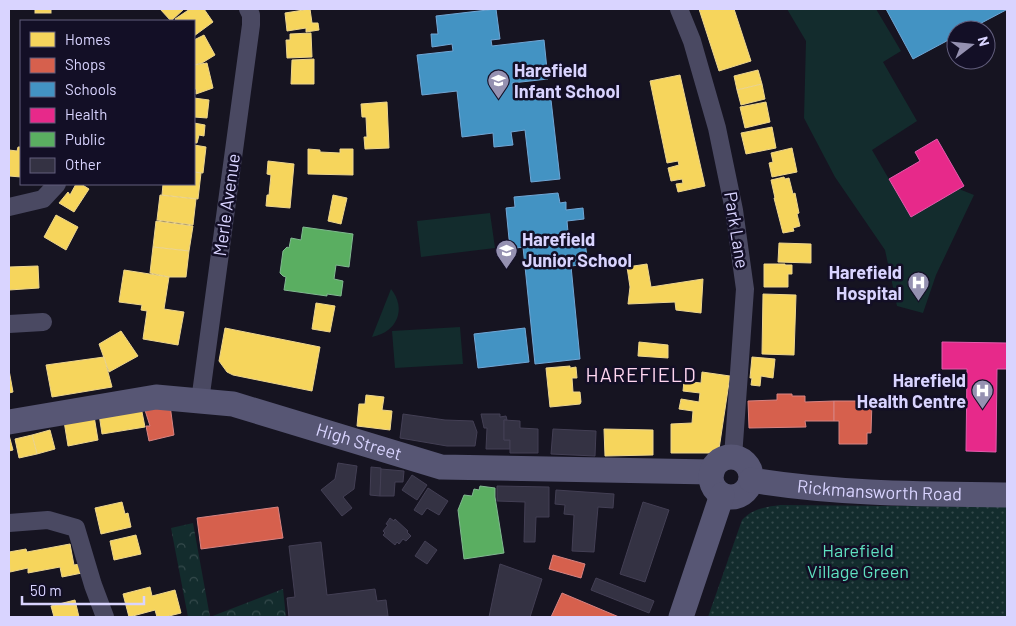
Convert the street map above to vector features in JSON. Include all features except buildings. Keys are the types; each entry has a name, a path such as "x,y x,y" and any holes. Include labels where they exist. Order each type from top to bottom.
{"street":[{"name":"Merle Avenue","path":"200,401 251,25 251,15 248,9"},
{"name":"Park Lane","path":"679,9 692,41 717,128 734,210 745,289 733,457"},
{"path":"9,207 43,199 56,185"},
{"path":"9,324 43,322"},
{"name":"High Street","path":"9,422 156,397 232,404 441,467 712,472"},
{"path":"733,457 739,459 748,468 751,480 747,489 740,495 732,497 722,495 713,486 712,472 722,459 733,457"},
{"name":"Rickmansworth Road","path":"751,480 776,484 865,491 1007,495"},
{"path":"681,617 722,495"},
{"path":"9,522 48,520 76,528 92,585 106,617"}],"green space":[{"path":"787,9 876,9 901,51 883,62 917,121 872,150 911,217 959,189 974,195 936,275 923,313 897,306 885,250 835,177 804,118 806,41"},
{"path":"490,213 495,248 421,257 417,221"},
{"path":"391,289 398,304 399,312 397,319 388,330 372,337"},
{"path":"460,327 463,364 395,368 392,331"},
{"name":"Harefield Village Green","path":"780,505 1007,507 1007,617 708,617 742,520 754,511"},
{"path":"193,523 210,617 188,617 171,528"},
{"path":"283,589 286,617 210,617"}],"place":[{"name":"Harefield Infant School","path":"498,100"},
{"name":"Harefield Junior School","path":"506,269"},
{"name":"Harefield Hospital","path":"918,302"},
{"name":"Harefield Health Centre","path":"982,410"}],"district":[{"name":"HAREFIELD","path":"641,375"}]}
